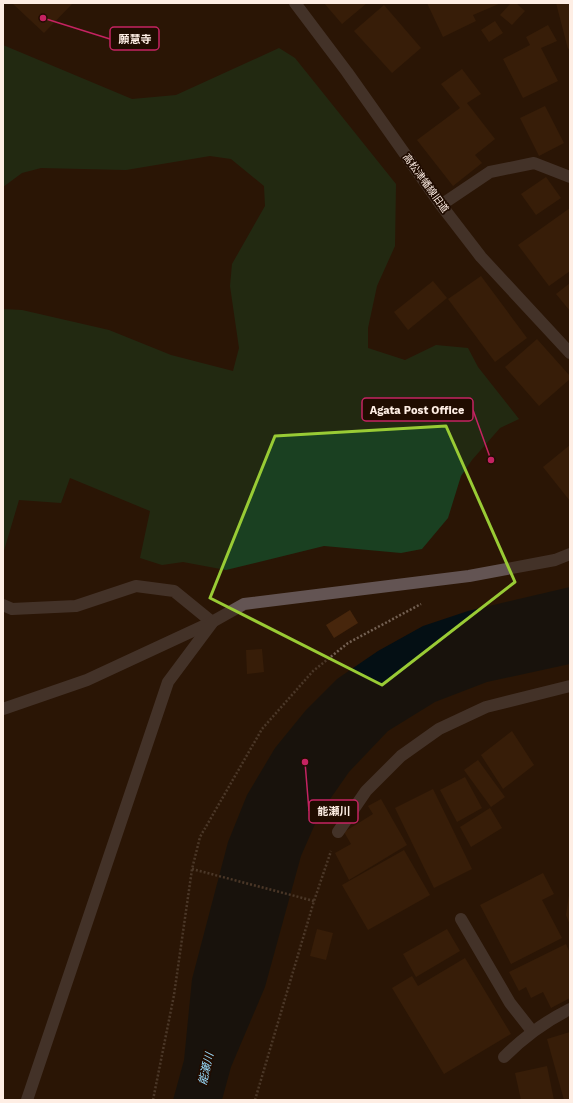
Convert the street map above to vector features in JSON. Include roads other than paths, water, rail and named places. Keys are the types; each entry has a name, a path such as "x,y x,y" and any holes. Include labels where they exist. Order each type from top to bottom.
{"street":[{"name":"高松津幡線旧道","path":"295,3 347,72 441,205 481,256 570,353"},
{"path":"441,205 490,172 534,163 570,176"},
{"path":"3,709 87,680 212,622 244,604 469,576 554,560 570,554"},
{"path":"3,605 12,609 76,606 136,586 174,591 212,622"},
{"path":"27,1100 168,682 212,622"},
{"path":"338,832 366,791 401,756 439,729 486,707 570,686"},
{"path":"461,919 510,1003 532,1031"},
{"path":"504,1057 532,1031 548,1020 570,1009"}],"water":[{"path":"570,587 570,664 487,682 435,702 388,731 349,772 319,815 301,856 265,987 231,1067 222,1100 173,1100 184,1060 192,979 228,842 247,795 275,748 306,710 337,679 378,651 423,626 468,611"}],"place":[{"name":"願慧寺","path":"43,18"},
{"name":"Agata Post Office","path":"491,460"},
{"name":"能瀬川","path":"305,762"}]}
